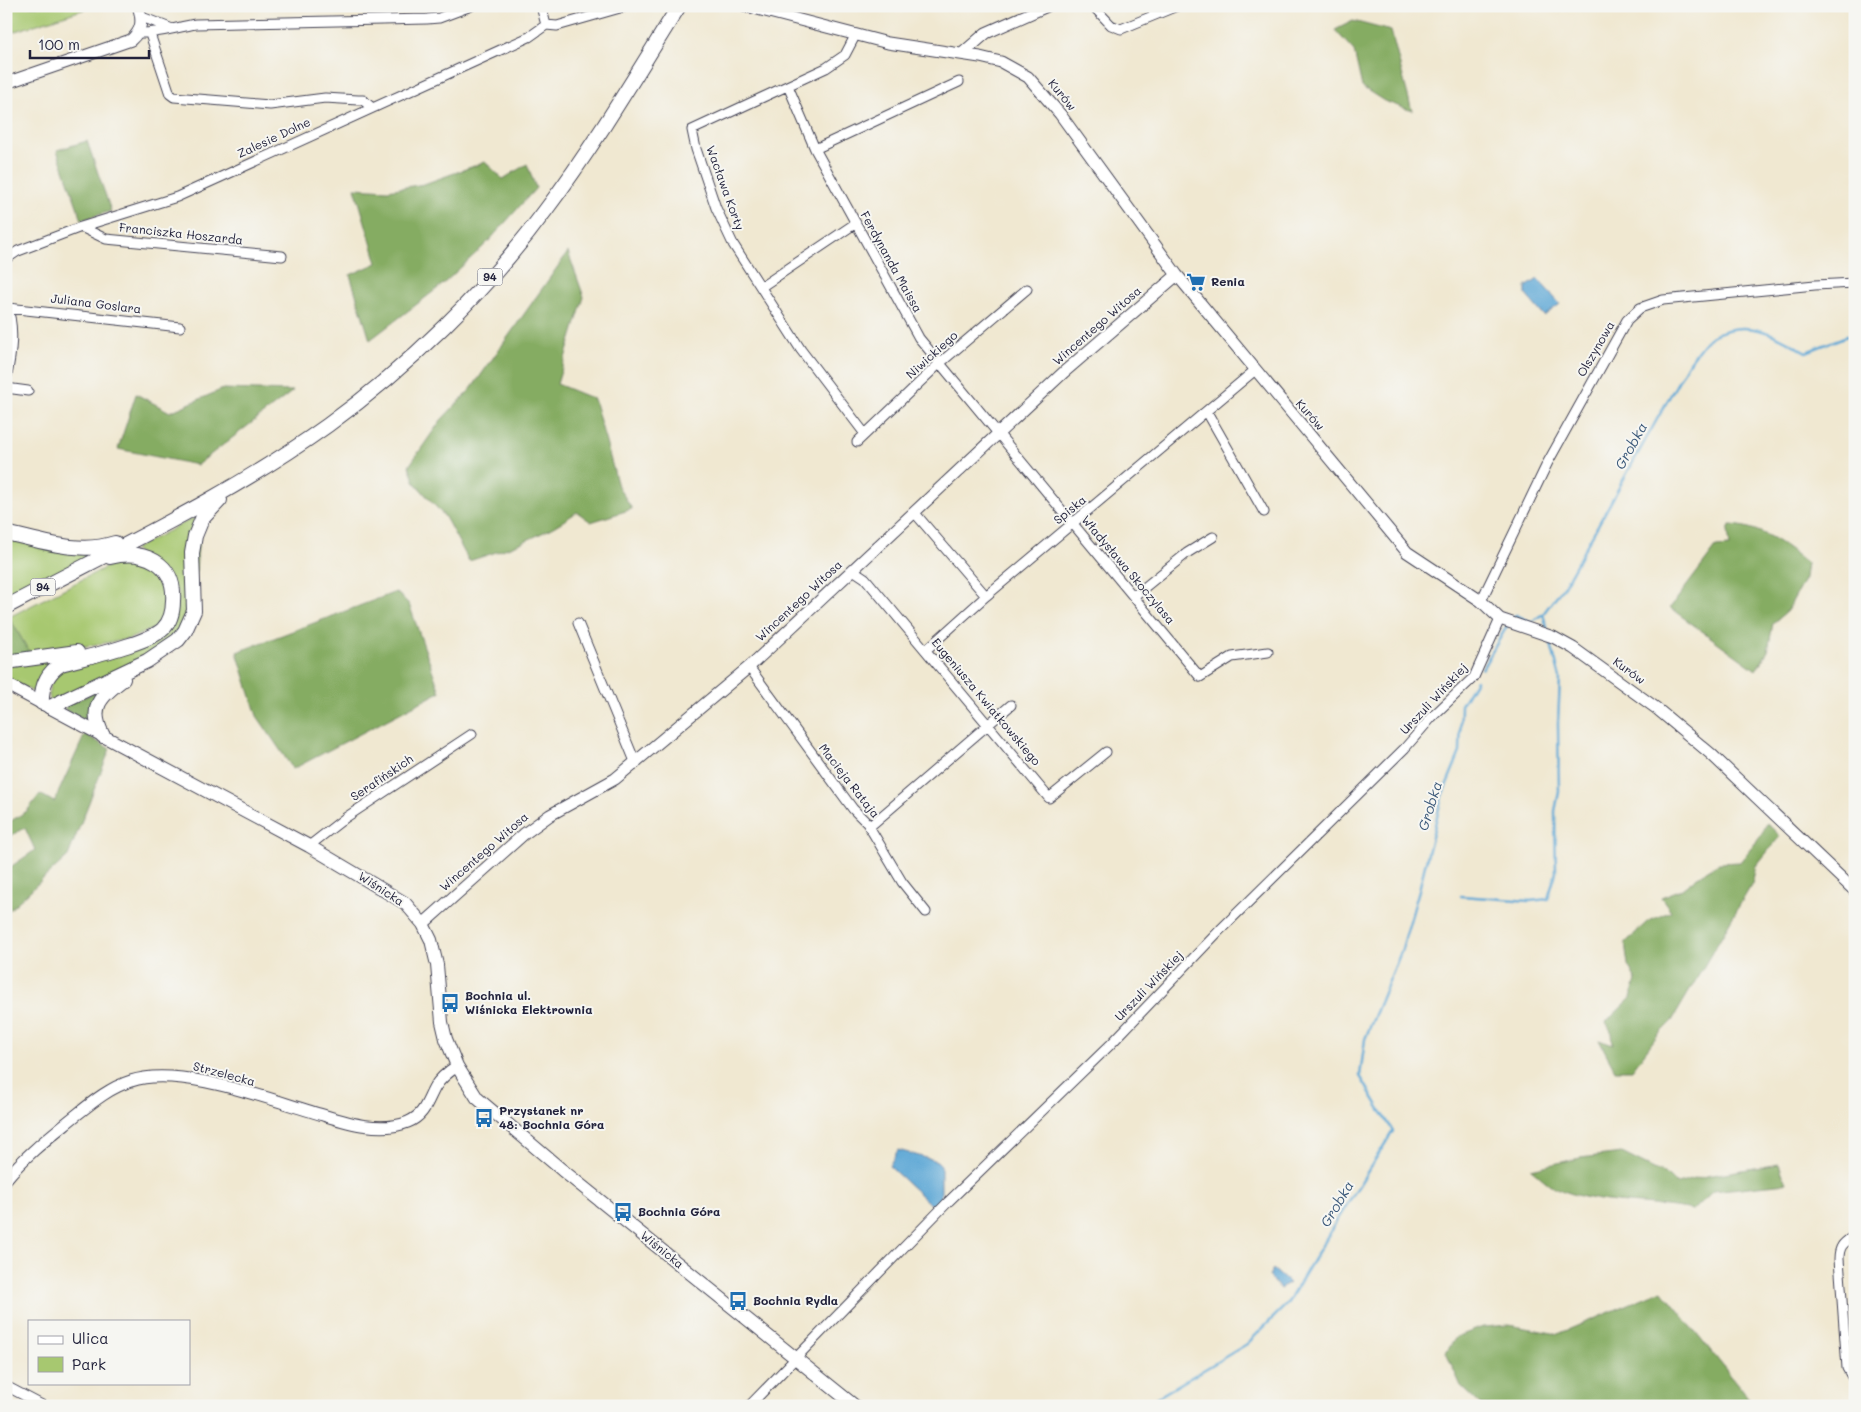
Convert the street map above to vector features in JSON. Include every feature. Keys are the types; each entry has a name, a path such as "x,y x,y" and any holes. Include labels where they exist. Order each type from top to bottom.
{"main road":[{"name":"94","path":"6,606 144,535 242,481 329,424 397,370 447,324 544,213 585,155 679,6"},
{"path":"104,736 96,718 96,710 103,696 147,661 170,647 185,631 194,611 192,553 198,527 208,511 242,481"},
{"path":"6,532 87,549 101,548 144,535"},
{"path":"79,568 112,557 137,554 155,561 170,578 173,603 169,620 164,628 148,638 61,664 54,668 45,682 46,705 147,661"},
{"path":"6,662 117,647"},
{"name":"Wiśnicka","path":"6,684 309,846 405,903 423,924 431,940 437,965 442,1022 457,1066 478,1098 855,1406"}],"street":[{"path":"6,83 144,34 170,28 196,24 427,19 439,18 471,6"},
{"path":"541,6 546,25 557,26 627,6"},
{"name":"Kurów","path":"746,6 855,36 980,57 1014,68 1041,89 1177,275 1254,371 1407,552 1481,601 1505,621 1553,637 1573,648 1656,708 1711,754 1855,891"},
{"path":"963,53 986,33 1047,6"},
{"path":"1092,6 1111,25 1121,29 1177,6"},
{"path":"140,12 170,28"},
{"path":"140,12 144,34 170,94 174,96 270,105 325,98 363,100 371,107"},
{"name":"Zalesie Dolne","path":"6,259 18,251 80,227 177,197 529,36 546,25"},
{"name":"Wacława Korty","path":"855,36 844,55 837,62 692,130 696,149 716,208 733,244 801,350 865,434"},
{"path":"977,42 980,57"},
{"path":"815,149 959,82"},
{"name":"Ferdynanda Maissa","path":"788,86 815,149 919,338 997,435"},
{"path":"759,284 764,285 856,223"},
{"name":"Franciszka Hoszarda","path":"80,227 106,239 282,256"},
{"name":"Wincentego Witosa","path":"423,924 441,910 485,866 550,814 615,779 636,764 749,667 1064,372 1177,275"},
{"name":"Olszynowa","path":"1481,601 1575,410 1627,320 1640,308 1663,300 1815,285 1855,283"},
{"name":"Niwickiego","path":"857,442 940,363 1027,289"},
{"path":"6,380 11,341 7,306"},
{"name":"Juliana Goslara","path":"7,306 180,327"},
{"name":"Spiska","path":"926,650 986,596 1254,371"},
{"path":"6,388 28,391"},
{"path":"1207,412 1264,512"},
{"name":"Władysława Skoczylasa","path":"997,435 1200,677 1232,657 1268,652"},
{"path":"914,512 986,596"},
{"path":"1134,596 1187,553 1213,537"},
{"name":"Eugeniusza Kwiatkowskiego","path":"853,570 865,578 1049,798 1106,752"},
{"name":"Urszuli Wińskiej","path":"749,1406 949,1202 1110,1045 1221,929 1405,748 1432,717 1461,692 1474,678 1505,621"},
{"path":"578,623 636,764"},
{"name":"Macieja Rataja","path":"749,667 853,809 869,827 902,882 926,912"},
{"path":"869,827 1011,705"},
{"name":"Serafińskich","path":"309,846 345,818 472,734"},
{"name":"Strzelecka","path":"6,1179 38,1146 112,1089 131,1080 150,1076 184,1078 336,1119 381,1126 402,1124 419,1115 427,1106 435,1086 457,1066"},
{"path":"1855,1235 1842,1244 1839,1249 1848,1368 1855,1382"},
{"path":"6,1386 44,1406"}],"green space":[{"path":"6,6 95,6 6,34"},
{"path":"1353,21 1391,31 1412,111 1384,101 1362,87 1354,51 1335,30"},
{"path":"87,141 111,211 82,220 57,150"},
{"path":"485,162 503,179 527,164 536,188 487,243 442,285 370,340 350,275 377,263 355,188 388,190 424,184"},
{"path":"568,252 584,297 557,384 594,399 618,486 632,509 591,522 577,512 564,521 525,541 469,561 445,517 415,483 409,466 441,420 471,389"},
{"path":"223,389 293,391 197,465 118,449 136,394 170,412"},
{"path":"201,514 194,588 188,616 183,627 175,637 161,648 123,669 51,702 50,685 59,671 155,641 179,593 134,549"},
{"path":"1730,525 1761,532 1789,549 1807,563 1805,578 1787,611 1773,623 1768,651 1756,670 1670,608 1716,547 1730,546 1728,531"},
{"path":"6,538 89,553 90,556 6,598"},
{"path":"122,559 141,561 148,564 154,568 162,579 171,595 162,625 129,639 31,655 9,617"},
{"path":"396,592 409,604 440,692 293,769 257,716 237,652"},
{"path":"9,617 31,655 6,657 6,619"},
{"path":"61,660 36,693 6,678 6,666"},
{"path":"106,687 95,726 65,710 66,705"},
{"path":"85,734 110,749 68,856 6,913 6,870 35,850 25,828 6,838 6,824 27,811 40,794 54,802"},
{"path":"1767,823 1780,836 1756,866 1752,884 1672,1021 1656,1037 1632,1070 1615,1070 1599,1040 1613,1045 1612,1033 1606,1022 1631,998 1636,980 1628,965 1625,943 1647,922 1671,911 1661,897 1682,889 1719,863 1740,862 1761,836"},
{"path":"1622,1153 1670,1177 1677,1184 1706,1176 1779,1164 1786,1183 1713,1191 1693,1210 1607,1201 1573,1194 1556,1188 1531,1169 1580,1158"},
{"path":"1662,1290 1755,1406 1482,1406 1461,1386 1446,1353 1456,1337 1483,1327 1509,1325 1558,1334"}],"water":[{"path":"1538,279 1560,304 1544,316 1526,295 1526,287"},
{"path":"898,1150 937,1161 941,1165 941,1201 931,1205 889,1166"},
{"path":"1273,1269 1289,1283 1280,1289 1269,1276"}],"waterway":[{"name":"Grobka","path":"1511,619 1516,615 1531,622 1543,614 1564,586 1689,362 1709,338 1725,331 1749,328 1772,334 1806,352 1847,336 1855,338"},
{"path":"1543,614 1547,628"},
{"name":"Grobka","path":"1482,669 1507,626"},
{"path":"1461,896 1530,901 1548,899 1556,872 1555,811 1559,792 1558,724 1560,678 1551,644"},
{"name":"Grobka","path":"1143,1406 1247,1344 1287,1304 1393,1131 1360,1076 1365,1039 1401,952 1419,890 1442,796 1460,752 1461,705 1476,680"}],"place":[{"name":"Renia","path":"1196,282"},
{"name":"Bochnia ul. Wiśnicka Elektrownia","path":"450,1003"},
{"name":"Przystanek nr 48: Bochnia Góra","path":"484,1118"},
{"name":"Bochnia Góra","path":"623,1212"},
{"name":"Bochnia Rydla","path":"738,1301"}]}
